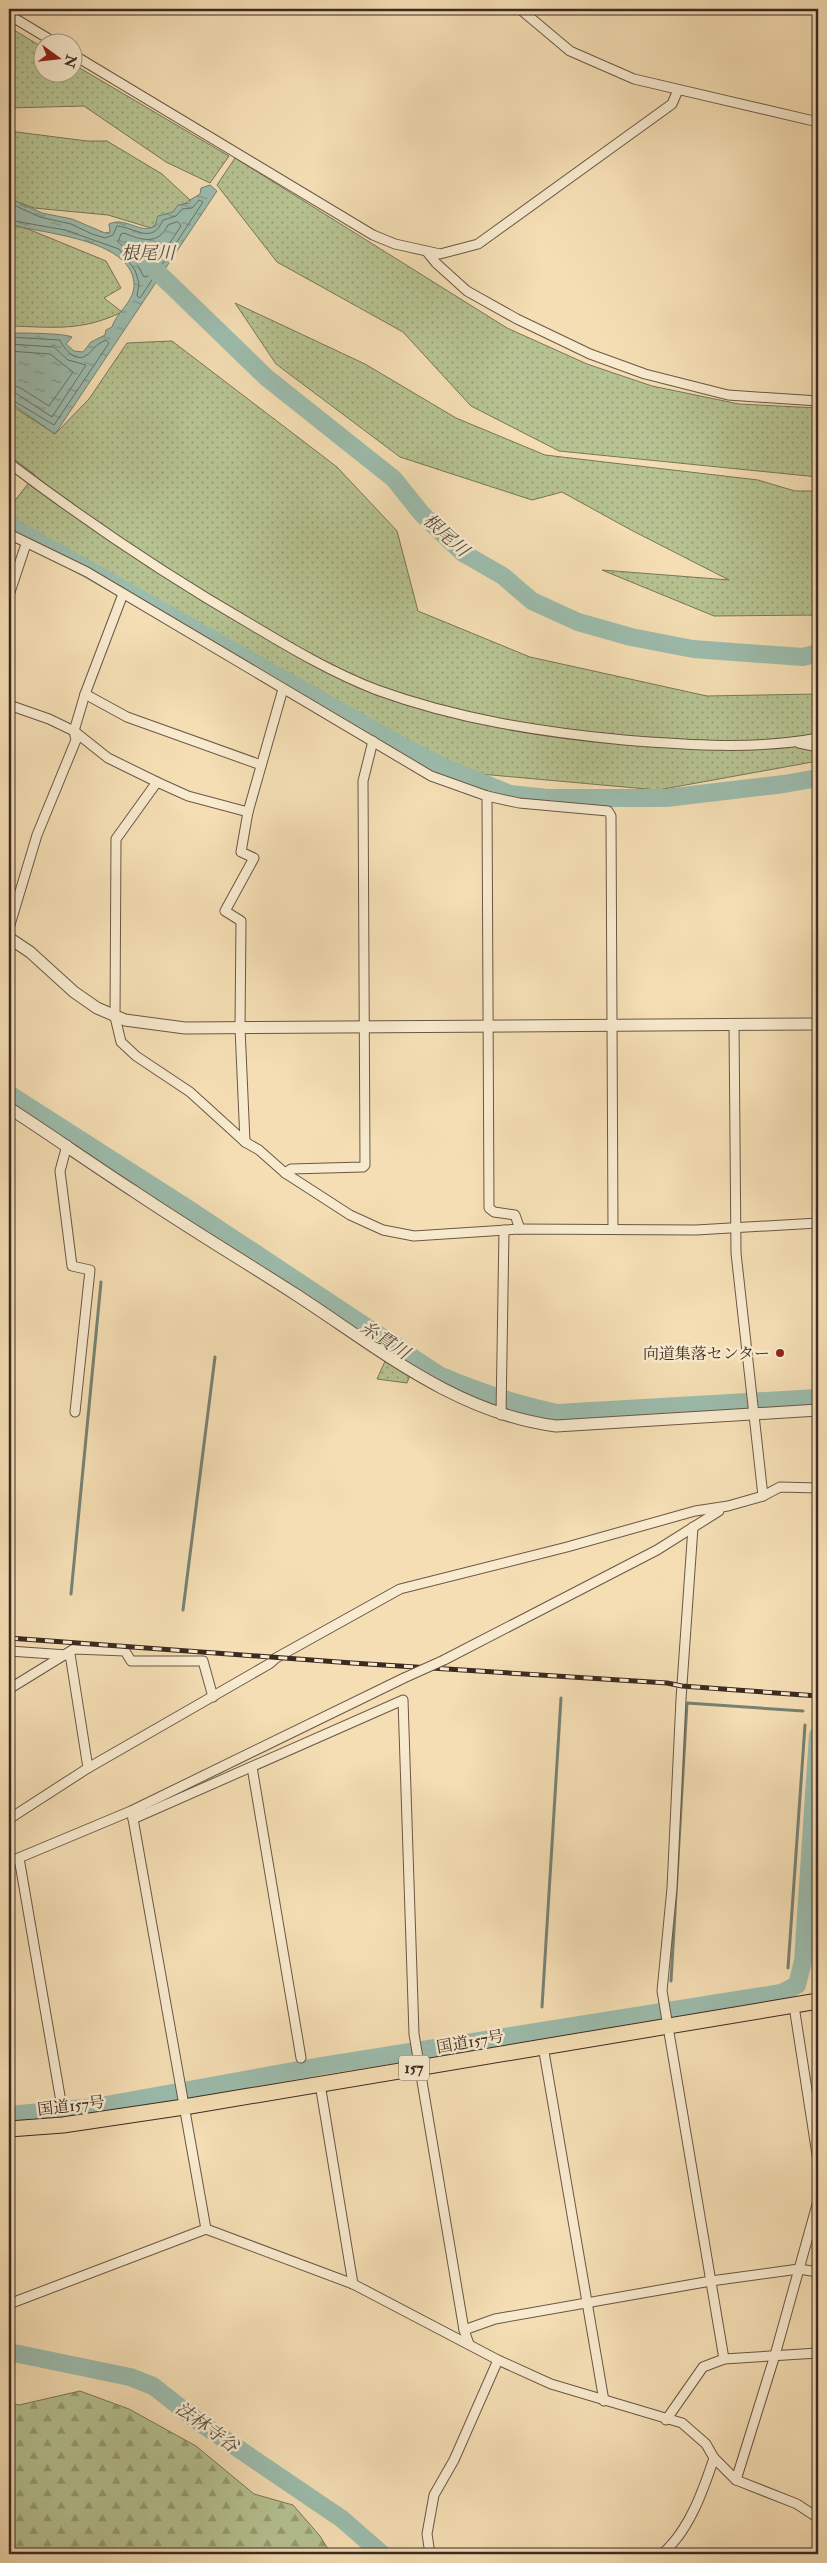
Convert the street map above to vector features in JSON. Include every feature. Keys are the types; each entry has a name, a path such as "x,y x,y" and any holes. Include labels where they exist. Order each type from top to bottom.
{"highway":[{"name":"国道157号","path":"9,2129 63,2125 184,2107 419,2068 668,2022 818,2002"}],"street":[{"path":"520,9 570,51 634,79 818,122"},
{"path":"9,15 37,32"},
{"path":"82,60 373,235 395,244 428,253 440,254 478,244 672,104 678,90"},
{"path":"428,253 466,291 517,319 599,357 644,374 728,395 818,401"},
{"path":"9,463 130,551 221,608 308,658 376,689 413,702 481,719 577,736 660,743 796,742 818,738"},
{"path":"9,534 86,572 431,776 487,796 519,803 608,812 611,816 613,1230"},
{"path":"9,595 26,544"},
{"path":"9,928 37,836 76,740 74,731 85,694 123,594"},
{"path":"245,1142 240,1028 240,920 225,911 254,858 241,852 248,812 283,689"},
{"path":"85,694 127,717 261,765"},
{"path":"9,705 49,719 74,731 108,758 188,796 248,812"},
{"path":"286,1173 291,1169 363,1167 365,1165 363,781 372,741"},
{"path":"796,742 818,747"},
{"path":"157,782 116,839 116,1017 122,1042 136,1056 190,1092 245,1142 259,1150 286,1173 350,1216 365,1224 396,1234 414,1236 520,1229 735,1228 818,1223"},
{"path":"487,796 489,1208 494,1212 515,1215 520,1229"},
{"path":"9,938 30,952 74,992 97,1008 116,1017 185,1028 818,1024"},
{"path":"734,1024 735,1228 741,1310 755,1411 763,1496"},
{"path":"9,1108 67,1145 135,1193 311,1304 380,1354 470,1403 502,1410 527,1422 556,1426 755,1411 818,1410"},
{"path":"67,1145 60,1171 72,1266 90,1270 75,1412"},
{"path":"502,1410 504,1230"},
{"path":"9,1819 88,1768 337,1622 400,1589 567,1548 695,1511 728,1506 763,1496 780,1487 818,1488"},
{"path":"132,1815 404,1678 444,1660 650,1554 728,1506"},
{"path":"693,1526 681,1699 672,1888 662,1991 724,2360"},
{"path":"9,1689 69,1655 74,1649 125,1651 131,1661 203,1661 213,1696"},
{"path":"9,1651 69,1655"},
{"path":"69,1655 88,1768"},
{"path":"9,1862 252,1767 403,1700 414,2034 464,2330 469,2344"},
{"path":"252,1767 301,2058"},
{"path":"132,1815 206,2229"},
{"path":"19,1858 60,2096"},
{"path":"794,2006 818,2161"},
{"path":"543,2046 604,2401"},
{"path":"320,2084 353,2284"},
{"path":"736,2480 775,2355 818,2201"},
{"path":"9,2304 206,2229 353,2284 498,2360 551,2384 666,2420 682,2423 706,2444 714,2458 736,2480 797,2504 818,2518"},
{"path":"464,2330 495,2319 711,2281 799,2269 818,2272"},
{"path":"666,2420 703,2368 724,2360 818,2353"},
{"path":"430,2554 427,2534 434,2495 454,2460 498,2360"},
{"path":"662,2554 671,2547 682,2529 703,2490 714,2458"}],"green space":[{"path":"9,27 32,41 32,82 82,82 82,69 229,156 210,183 166,162 84,106 9,108"},
{"path":"9,131 87,141 107,141 162,174 190,200 151,228 108,215 34,208 9,199"},
{"path":"235,158 507,328 587,364 652,386 739,404 818,408 818,477 559,451 471,406 403,332 277,262 217,185"},
{"path":"9,224 28,229 106,261 121,288 104,298 122,312 93,323 66,327 9,326"},
{"path":"235,303 365,364 456,418 545,455 758,480 795,491 818,491 818,615 714,616 602,570 729,580 562,492 532,500 400,457 276,364"},
{"path":"172,341 337,467 397,531 418,611 530,657 707,696 818,694 818,761 658,790 458,772 287,680 145,595 9,519 9,508 35,475 9,455 9,404 55,434 89,399 127,343"},
{"path":"386,1359 410,1375 407,1383 377,1379"},
{"path":"80,2391 129,2409 196,2446 254,2494 293,2505 320,2536 331,2554 9,2554 9,2403 19,2405"}],"water":[{"path":"210,185 217,191 55,434 9,402 9,333 42,333 72,337 66,344 74,351 83,352 91,342 105,335 106,330 112,327 114,321 132,296 134,283 129,268 117,256 101,247 62,235 9,224 9,198 42,213 72,219 105,233 110,232 109,224 115,222 144,228 155,226 158,216 173,212 178,205 190,203 190,200 200,194 201,188"}],"waterway":[{"name":"根尾川","path":"145,260 267,378 394,479 422,514 463,553 503,576 532,601 578,622 631,637 693,649 803,657 818,653"},
{"path":"9,525 399,744 439,765 510,794 548,798 666,798 784,784 818,778"},
{"name":"糸貫川","path":"9,1094 187,1208 439,1375 468,1387 512,1402 557,1413 818,1398"},
{"path":"71,1594 101,1282"},
{"path":"183,1610 215,1357"},
{"path":"542,2007 561,1698"},
{"path":"671,1981 687,1703 803,1711"},
{"path":"788,1968 805,1725"},
{"path":"9,2115 95,2107 321,2066 781,1993 797,1985 803,1961 818,1735"},
{"name":"法林寺谷","path":"9,2352 130,2377 153,2386 199,2422 342,2519 382,2554"}],"railway":[{"path":"9,1638 352,1663 667,1683 682,1686 818,1696"}],"place":[{"name":"向道集落センター","path":"780,1353"}]}
